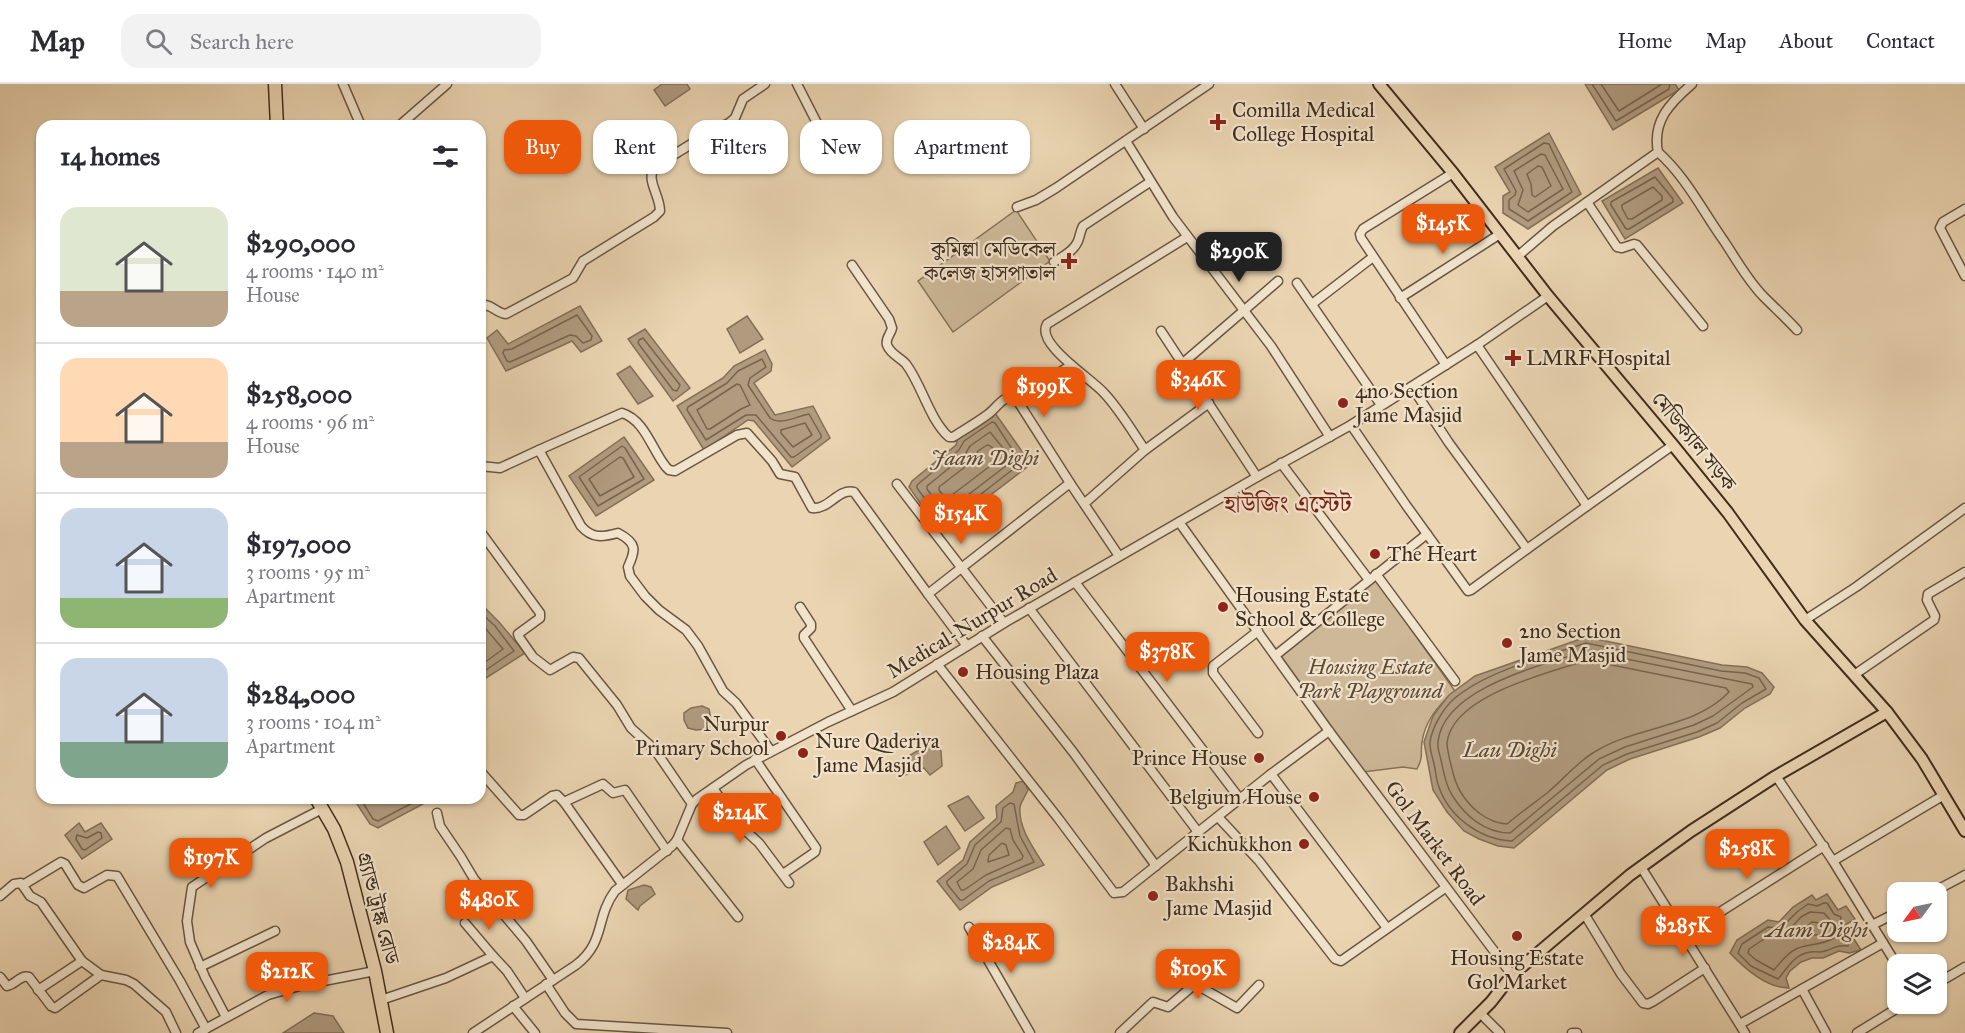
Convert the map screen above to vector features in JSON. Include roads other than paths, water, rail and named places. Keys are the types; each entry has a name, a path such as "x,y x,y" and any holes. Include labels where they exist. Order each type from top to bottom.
{"highway":[{"path":"275,84 277,120"},
{"name":"গ্র্যান্ড ট্রাঙ্ক রোড","path":"320,804 334,829 347,862 375,971 387,1033"}],"main road":[{"name":"মেডিক্যাল সড়ক","path":"1379,84 1453,173 1548,296 1728,513 1805,620 1887,712 1922,759 1965,831"},
{"path":"1460,1033 1512,975 1641,867 1776,776 1887,712"}],"street":[{"path":"343,84 358,120"},
{"path":"406,120 447,84"},
{"path":"486,306 501,314 506,314 573,278 583,261 654,217 660,210 660,202 651,179 654,167 729,123 735,118 744,99 765,84"},
{"path":"798,84 816,120"},
{"path":"1115,84 1144,129"},
{"path":"1017,207 1026,205 1056,188 1209,84"},
{"path":"1692,84 1668,108 1658,127 1655,138 1658,152 1671,164 1696,196 1763,296 1797,330"},
{"path":"1126,141 1187,237 1271,346 1330,437"},
{"path":"1518,256 1553,226 1658,152"},
{"path":"1446,365 1360,238 1360,234 1363,229 1453,173"},
{"path":"1054,262 1070,251 1077,242 1083,226 1150,182"},
{"path":"1587,202 1617,246 1622,248 1634,244 1637,246 1704,326"},
{"path":"1965,209 1943,222 1940,228 1965,276"},
{"path":"1400,298 1500,234"},
{"path":"1145,450 1104,392 1059,355 1045,333 1047,324 1187,237"},
{"path":"1312,304 1373,257"},
{"path":"852,265 889,319 892,328 886,339 887,344 897,358 907,364 949,437 953,437 990,413 1007,397 1015,396 1119,556"},
{"path":"1183,363 1278,281"},
{"path":"1297,283 1381,405"},
{"name":"Medical-Nurpur Road","path":"473,1033 576,965 588,954 598,938 609,899 622,884 667,851 677,840 692,804 703,794 755,759 893,692 1029,608 1351,425 1477,345 1548,296"},
{"path":"1161,331 1257,477"},
{"path":"1477,345 1587,506"},
{"path":"1017,400 1071,365"},
{"path":"1412,387 1449,443 1527,549"},
{"path":"1085,503 1145,450 1209,403"},
{"path":"486,467 500,468 622,413 632,417 666,467 675,471 737,435 747,433 780,474 795,477 813,508 821,508 846,492 854,492 967,646"},
{"path":"1351,425 1468,591 1673,445"},
{"path":"539,450 587,533 595,536 618,533 634,547 635,553 628,567 630,576 638,588 659,610 686,630 698,646 723,691 736,702 771,751"},
{"path":"1281,463 1455,681"},
{"path":"928,594 1070,483"},
{"path":"897,484 1004,623"},
{"path":"1805,620 1965,507"},
{"name":"Gol Market Road","path":"1179,522 1329,731 1512,975"},
{"path":"1276,656 1426,534"},
{"path":"486,539 540,614 540,618 518,634 533,657 550,670 573,657 579,658 617,705 632,728 655,750 692,804"},
{"path":"1854,675 1934,620 1935,616 1927,600 1928,594 1965,572"},
{"path":"1075,582 1240,799"},
{"path":"800,607 811,624 804,638 852,711"},
{"path":"1029,608 1198,832"},
{"path":"1258,632 1213,666 1213,673 1258,733"},
{"path":"982,636 1156,866"},
{"path":"937,664 1114,893 1123,891 1329,731"},
{"path":"755,759 816,848 815,852 783,874"},
{"path":"1271,774 1387,928"},
{"path":"1776,776 1824,846 1890,954"},
{"path":"486,778 519,815 524,815 557,795 622,884"},
{"path":"564,802 600,784 606,785 613,793 625,790 667,851"},
{"path":"712,788 737,823 759,843 789,883"},
{"path":"1833,861 1944,795"},
{"path":"226,1017 200,967 187,931 192,887 317,804"},
{"path":"437,813 440,826 474,879 526,940 565,1013 576,1024 727,1033"},
{"path":"1218,817 1259,861 1335,959 1341,961 1445,888"},
{"path":"677,840 738,917"},
{"path":"1684,935 1824,846"},
{"path":"23,885 61,862 65,864 78,885 84,888 107,875 117,876 180,981 202,1031 277,992 375,971"},
{"path":"1641,867 1742,1030 1802,989 1883,944"},
{"path":"1947,885 1965,875"},
{"path":"0,896 14,884 21,883 30,896 41,902 82,961 100,975 126,980 134,984 166,1012 176,1033"},
{"path":"1585,915 1621,974 1643,1003 1648,1004 1654,1001 1705,968"},
{"path":"1872,925 1887,918"},
{"path":"465,923 507,971 525,998"},
{"path":"969,927 1030,1033"},
{"path":"200,967 275,931"},
{"path":"381,1000 446,978 493,956"},
{"path":"38,990 82,961"},
{"path":"1947,978 1965,967"},
{"path":"0,977 7,986 26,976 29,977 55,1008 100,975"},
{"path":"1120,1033 1153,1002 1168,1007 1195,984 1237,1008 1259,985"},
{"path":"1802,989 1827,1033"},
{"path":"513,1006 535,1033"},
{"path":"1480,1012 1500,1033"},
{"path":"1857,1033 1888,1014"},
{"path":"1572,1033 1577,1033"}],"water":[{"path":"662,84 687,84 690,89 665,106 654,90"},
{"path":"1585,84 1675,84 1679,90 1613,130"},
{"path":"1549,133 1581,194 1528,229 1503,213 1503,196 1510,192 1495,167"},
{"path":"1658,168 1683,203 1625,239 1602,201"},
{"path":"580,306 602,341 581,352 572,341 506,371 487,338 497,330 508,344"},
{"path":"747,316 763,339 740,353 727,329"},
{"path":"645,329 690,388 673,401 628,339"},
{"path":"765,350 772,364 771,371 754,383 775,415 813,406 830,438 792,467 754,421 748,420 704,450 677,406 723,378 734,366"},
{"path":"630,366 653,396 638,404 617,374"},
{"name":"Jaam Dighi","path":"995,413 1031,464 941,533 909,487 912,481 956,445 958,438"},
{"path":"624,437 654,480 596,516 569,476"},
{"path":"486,609 499,622 525,653 486,678"},
{"name":"Lau Dighi","path":"1586,637 1722,665 1747,667 1762,673 1774,687 1770,694 1745,708 1720,728 1630,759 1607,770 1514,848 1498,846 1464,831 1447,812 1433,790 1424,742 1433,716 1449,695 1475,676"},
{"path":"702,706 709,709 712,724 707,729 688,728 684,720 684,713 691,708"},
{"path":"935,743 941,751 942,766 930,775 924,768 903,776 895,764 929,744"},
{"path":"1024,781 1028,790 1021,803 1020,815 1028,838 1044,865 992,887 960,910 937,881 963,860 970,842 997,818 996,806 1013,792 1016,783"},
{"path":"968,796 984,818 965,831 948,806"},
{"path":"357,804 423,804 378,828 370,824"},
{"path":"79,823 85,832 101,823 112,839 82,859 65,835"},
{"path":"946,826 960,848 938,865 924,842"},
{"path":"644,885 651,887 655,894 638,910 626,899 628,890"},
{"name":"Aam Dighi","path":"1827,894 1838,910 1846,906 1855,919 1845,925 1861,950 1849,953 1839,951 1823,958 1812,958 1801,962 1790,971 1786,978 1789,988 1764,981 1749,971 1730,953 1737,940 1768,920 1779,922 1793,907 1812,895 1816,900"},
{"path":"314,1013 333,1016 344,1033 283,1033"}],"place":[{"name":"Comilla Medical College Hospital","path":"1218,122"},
{"name":"কুমিল্লা মেডিকেল কলেজ হাসপাতাল","path":"1069,261"},
{"name":"LMRF Hospital","path":"1513,358"},
{"name":"4no Section Jame Masjid","path":"1343,403"},
{"name":"The Heart","path":"1375,554"},
{"name":"Housing Estate School & College","path":"1223,607"},
{"name":"2no Section Jame Masjid","path":"1507,643"},
{"name":"Housing Plaza","path":"963,672"},
{"name":"Nurpur Primary School","path":"781,736"},
{"name":"Nure Qaderiya Jame Masjid","path":"803,753"},
{"name":"Prince House","path":"1259,758"},
{"name":"Belgium House","path":"1314,797"},
{"name":"Kichukkhon","path":"1304,844"},
{"name":"Bakhshi Jame Masjid","path":"1153,896"},
{"name":"Housing Estate Gol Market","path":"1517,936"}],"district":[{"name":"হাউজিং এস্টেট","path":"1288,504"}],"park label":[{"name":"Housing Estate Park Playground","path":"1370,679"}]}
